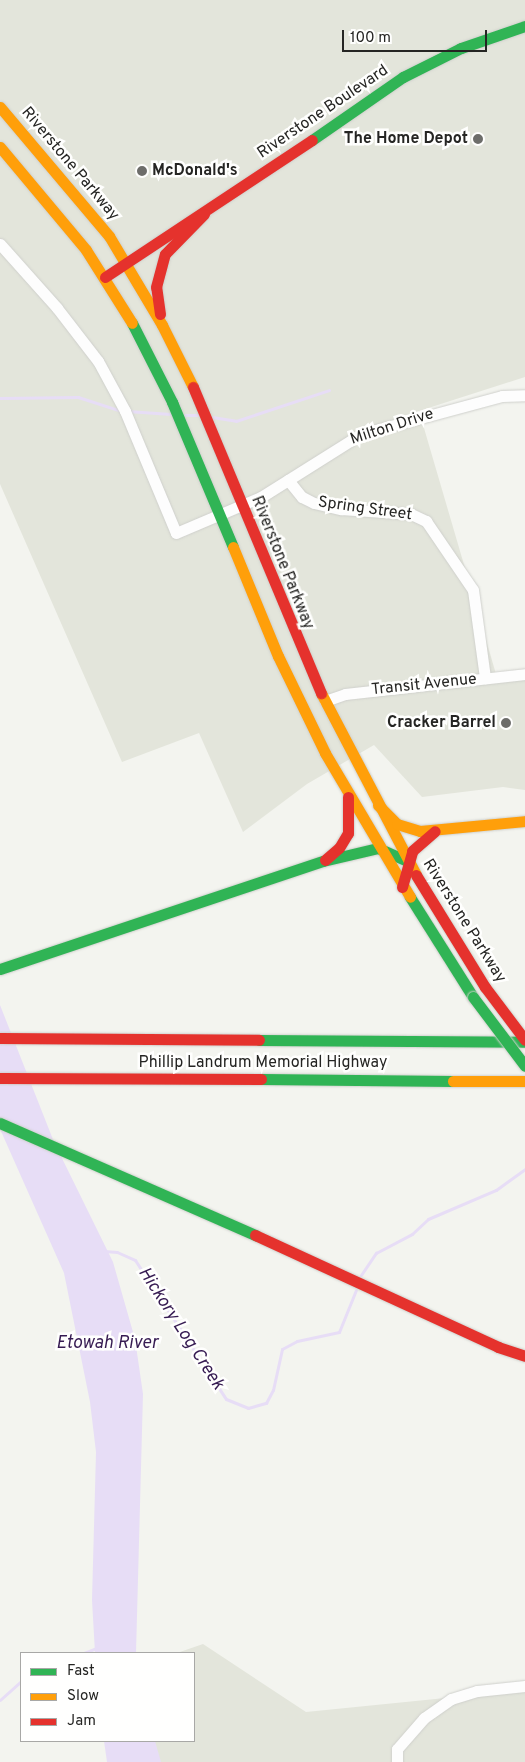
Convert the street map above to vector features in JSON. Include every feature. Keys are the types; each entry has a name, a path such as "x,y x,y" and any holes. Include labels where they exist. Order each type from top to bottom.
{"main road":[{"name":"Riverstone Boulevard","path":"105,277 204,214 403,77 462,48 525,26"},
{"name":"Riverstone Parkway","path":"0,107 86,205 126,263 162,325 195,392 241,506 325,702 407,861 485,987 525,1041"},
{"path":"0,147 61,218 105,277 139,334 172,402 278,656 348,797 402,887 473,997 525,1066"},
{"path":"162,325 156,287 159,269 165,254 204,214"},
{"path":"323,861 339,848 348,833 348,797"},
{"path":"378,805 404,828 435,831 477,823 525,821"},
{"path":"402,887 407,861 416,845 435,831"},
{"path":"0,969 323,861 378,848 407,861"},
{"name":"Phillip Landrum Memorial Highway","path":"0,1038 525,1041"},
{"name":"Phillip Landrum Memorial Highway","path":"0,1078 525,1081"},
{"path":"0,1123 199,1210 498,1347 525,1356"}],"street":[{"name":"Milton Drive","path":"0,244 57,308 98,361 125,411 176,533 241,506 288,480 360,434 502,396 525,395"},
{"name":"Spring Street","path":"288,480 306,500 336,508 411,514 426,521 473,590 485,678"},
{"name":"Transit Avenue","path":"325,702 345,694 525,674"},
{"path":"397,1762 397,1749 424,1718 451,1699 477,1690 525,1686"}],"shaded area":[{"path":"0,0 525,0 525,377 419,411 496,674 525,672 525,790 503,787 422,797 374,745 307,784 243,832 199,733 122,762 0,484"},
{"path":"203,1644 306,1712 525,1690 525,1762 149,1762 144,1742 195,1742 195,1652 180,1652"}],"water":[{"name":"Etowah River","path":"0,1005 54,1142 113,1262 135,1339 143,1394 136,1652 95,1652 92,1600 96,1452 90,1402 64,1273 0,1129"},
{"path":"104,1742 155,1742 161,1762 107,1762"}],"waterway":[{"path":"212,417 236,421 329,390"},
{"path":"0,398 78,397 121,411"},
{"path":"127,411 171,414"},
{"path":"185,415 198,415"},
{"name":"Hickory Log Creek","path":"361,1275 376,1253 412,1234 428,1219 496,1190 525,1169"},
{"name":"Hickory Log Creek","path":"104,1251 117,1252 135,1260 226,1399 248,1408 266,1403 273,1390 282,1349 297,1341 339,1332 356,1290"},
{"path":"86,1652 94,1649"},
{"path":"0,1700 20,1682"}],"traffic: fast":[{"path":"312,140 403,77 461,48 525,26"},
{"path":"132,323 172,402 233,547"},
{"path":"0,969 323,861 378,848 407,861"},
{"path":"410,897 473,997"},
{"path":"473,997 525,1066"},
{"path":"259,1040 525,1042"},
{"path":"261,1079 453,1081"},
{"path":"0,1123 255,1235"}],"traffic: slow":[{"path":"0,107 109,236 162,325 193,387"},
{"path":"0,147 86,250 132,323"},
{"path":"233,547 278,656 325,753 410,897"},
{"path":"321,693 416,875"},
{"path":"378,805 397,824 420,831 525,821"},
{"path":"453,1081 525,1081"}],"traffic: jam":[{"path":"105,277 312,140"},
{"path":"160,314 156,287 165,254 204,214"},
{"path":"193,387 321,693"},
{"path":"325,860 339,848 348,833 348,797"},
{"path":"402,887 412,851 435,831"},
{"path":"416,875 485,987 525,1040"},
{"path":"0,1038 259,1040"},
{"path":"0,1078 261,1079"},
{"path":"255,1235 498,1347 525,1356"}],"place":[{"name":"The Home Depot","path":"478,139"},
{"name":"McDonald's","path":"142,171"},
{"name":"Cracker Barrel","path":"506,723"}]}
